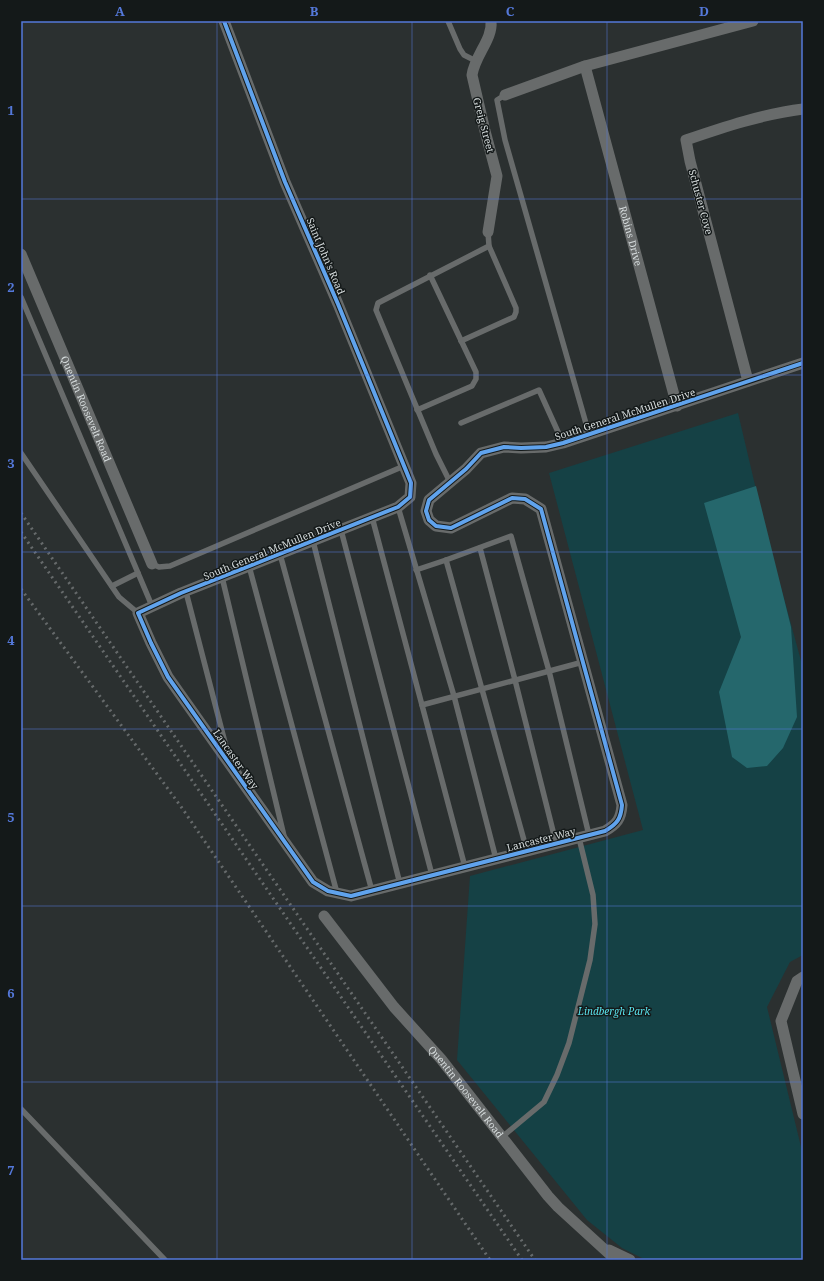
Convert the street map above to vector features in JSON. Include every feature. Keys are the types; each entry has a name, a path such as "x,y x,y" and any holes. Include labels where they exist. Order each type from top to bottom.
{"street":[{"name":"Saint John's Road","path":"224,21 284,182 341,312 411,483 410,497"},
{"name":"Greig Street","path":"488,232 498,176 475,92 472,75 476,60 490,34 491,21"},
{"path":"505,95 585,66 753,21"},
{"name":"Robins Drive","path":"585,66 677,406"},
{"name":"Schuster Cove","path":"748,381 690,161 686,140 725,127 785,111 803,109"},
{"name":"Quentin Roosevelt Road","path":"21,254 152,564"},
{"name":"South General McMullen Drive","path":"438,492 466,469 481,453 504,447 546,447 563,443 803,363"},
{"name":"Lancaster Way","path":"138,613 168,677 313,882 328,891 351,896 605,831 616,825 621,814 622,806 541,509 525,499 512,498 451,528 436,526 429,520 426,511 429,500 438,492"},
{"name":"South General McMullen Drive","path":"138,613 222,577 398,507 410,497"},
{"name":"Quentin Roosevelt Road","path":"324,916 394,1007 441,1059 558,1207 616,1260"},
{"path":"803,977 797,982 781,1021 803,1114"},
{"path":"601,1246 630,1260"}],"lane":[{"path":"448,21 464,55 476,60"},
{"path":"505,95 496,100 505,140 589,434"},
{"path":"461,341 514,317 516,312 516,308 489,246 488,232"},
{"path":"450,482 417,410 376,310 378,303 489,246"},
{"path":"417,410 472,386 476,379 476,372 430,275"},
{"path":"21,298 152,606"},
{"path":"461,424 539,390 563,443"},
{"path":"21,453 119,597 138,613"},
{"path":"152,564 159,567 170,566 404,466"},
{"path":"398,507 454,696 496,859"},
{"path":"372,517 465,867"},
{"path":"341,530 432,875"},
{"path":"416,570 511,536 548,671 584,836 593,895 595,924 590,960 569,1043 557,1075 544,1102 502,1137"},
{"path":"312,541 400,884"},
{"path":"480,548 556,843"},
{"path":"280,554 372,891"},
{"path":"446,560 527,851"},
{"path":"249,566 337,893"},
{"path":"112,586 138,573"},
{"path":"222,577 285,842"},
{"path":"186,592 231,766"},
{"path":"422,704 583,662"},
{"path":"21,1109 165,1260"}],"green space":[{"name":"Lindbergh Park","path":"738,413 768,540 803,668 803,955 790,962 767,1007 803,1155 803,1260 646,1260 622,1248 587,1220 457,1060 470,876 643,830 549,473"}],"shaded area":[{"path":"756,486 791,627 797,717 783,748 767,766 747,768 732,757 719,692 741,637 704,503"}],"railway":[{"path":"21,513 535,1260"},
{"path":"21,532 522,1260"},
{"path":"21,589 182,808 490,1260"}],"cycle path":[{"path":"224,21 285,182 338,304 411,483 410,497 398,507 181,593 138,613 168,677 313,882 328,891 351,896 605,831 618,821 621,814 622,805 541,509 525,499 512,498 451,528 436,526 429,520 426,511 429,500 466,469 481,453 504,447 546,447 563,443 803,363"}]}
